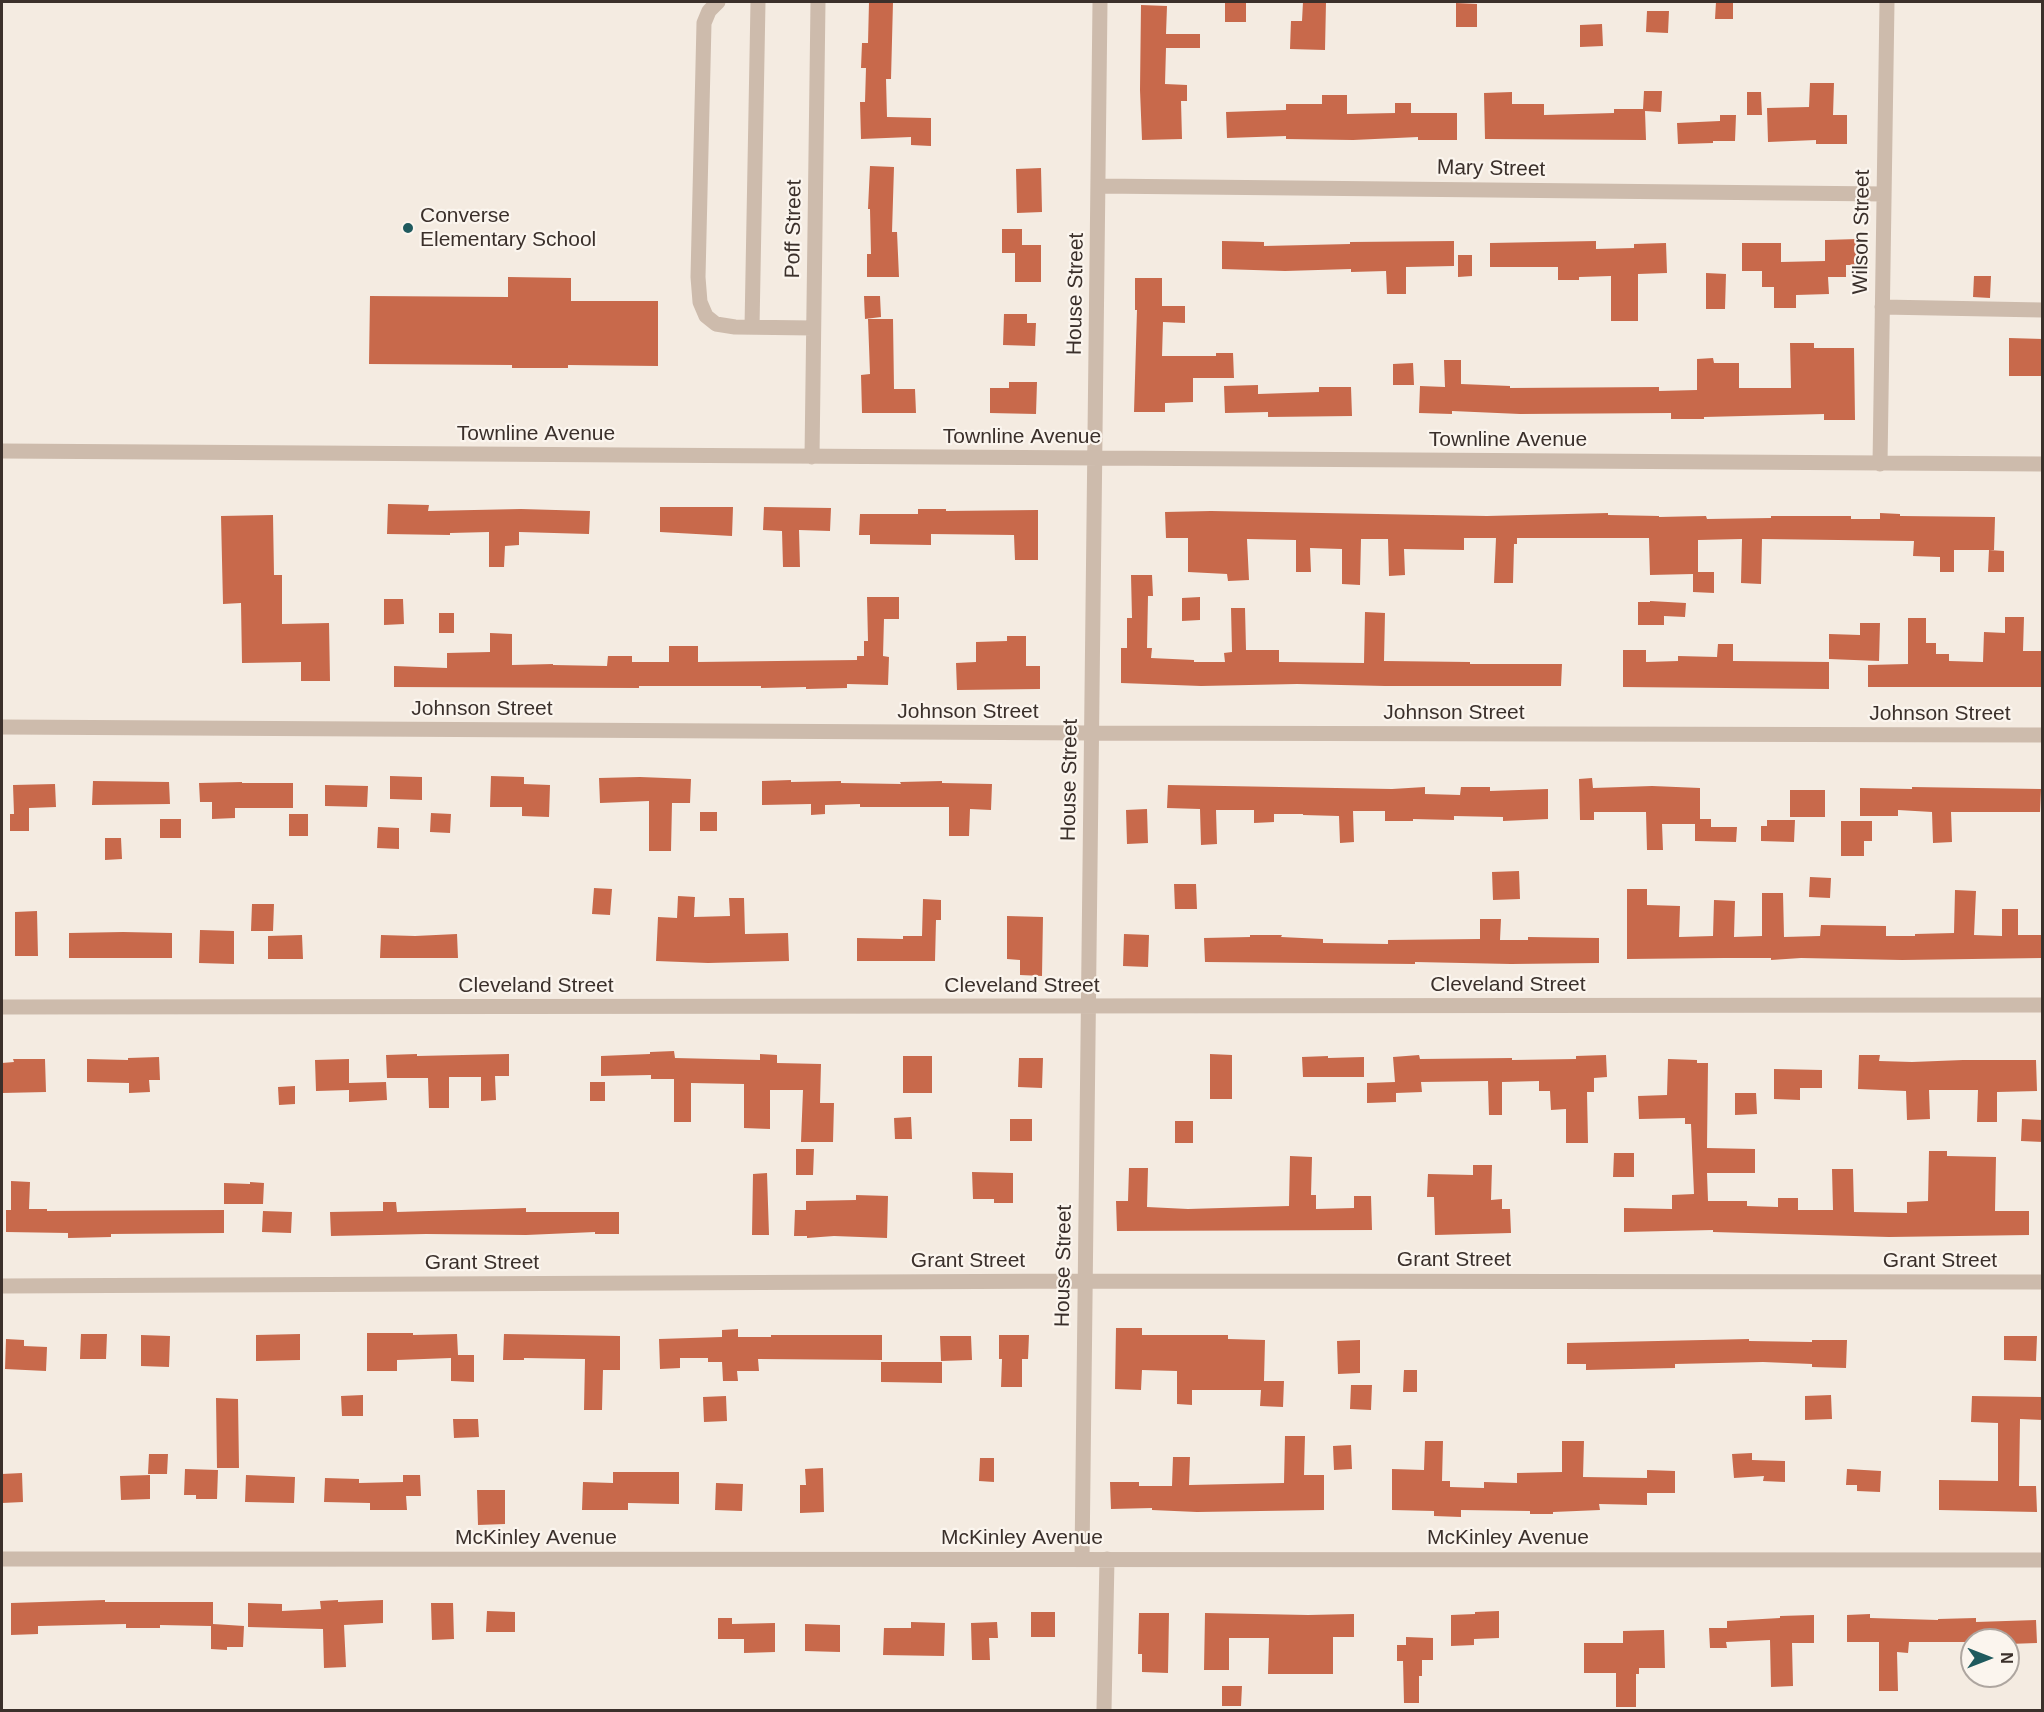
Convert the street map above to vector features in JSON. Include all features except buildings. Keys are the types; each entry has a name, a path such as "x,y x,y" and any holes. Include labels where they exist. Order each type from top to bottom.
{"street":[{"path":"718,2 709,10 704,23 698,277 700,302 706,316 716,324 813,328"},
{"path":"752,327 758,2"},
{"name":"Poff Street","path":"812,457 818,2"},
{"name":"House Street","path":"1082,1558 1100,2"},
{"name":"Wilson Street","path":"1880,464 1887,2"},
{"name":"Mary Street","path":"1098,186 1884,194"},
{"path":"1882,307 2043,310"},
{"name":"Townline Avenue","path":"2,451 2043,464"},
{"name":"Johnson Street","path":"2,727 2043,735"},
{"name":"Cleveland Street","path":"2,1007 2043,1005"},
{"name":"Grant Street","path":"2,1286 1085,1281 2043,1282"},
{"name":"McKinley Avenue","path":"2,1559 2043,1560"},
{"path":"1104,1710 1107,1559"}],"place":[{"name":"Converse Elementary School","path":"408,228"}]}
